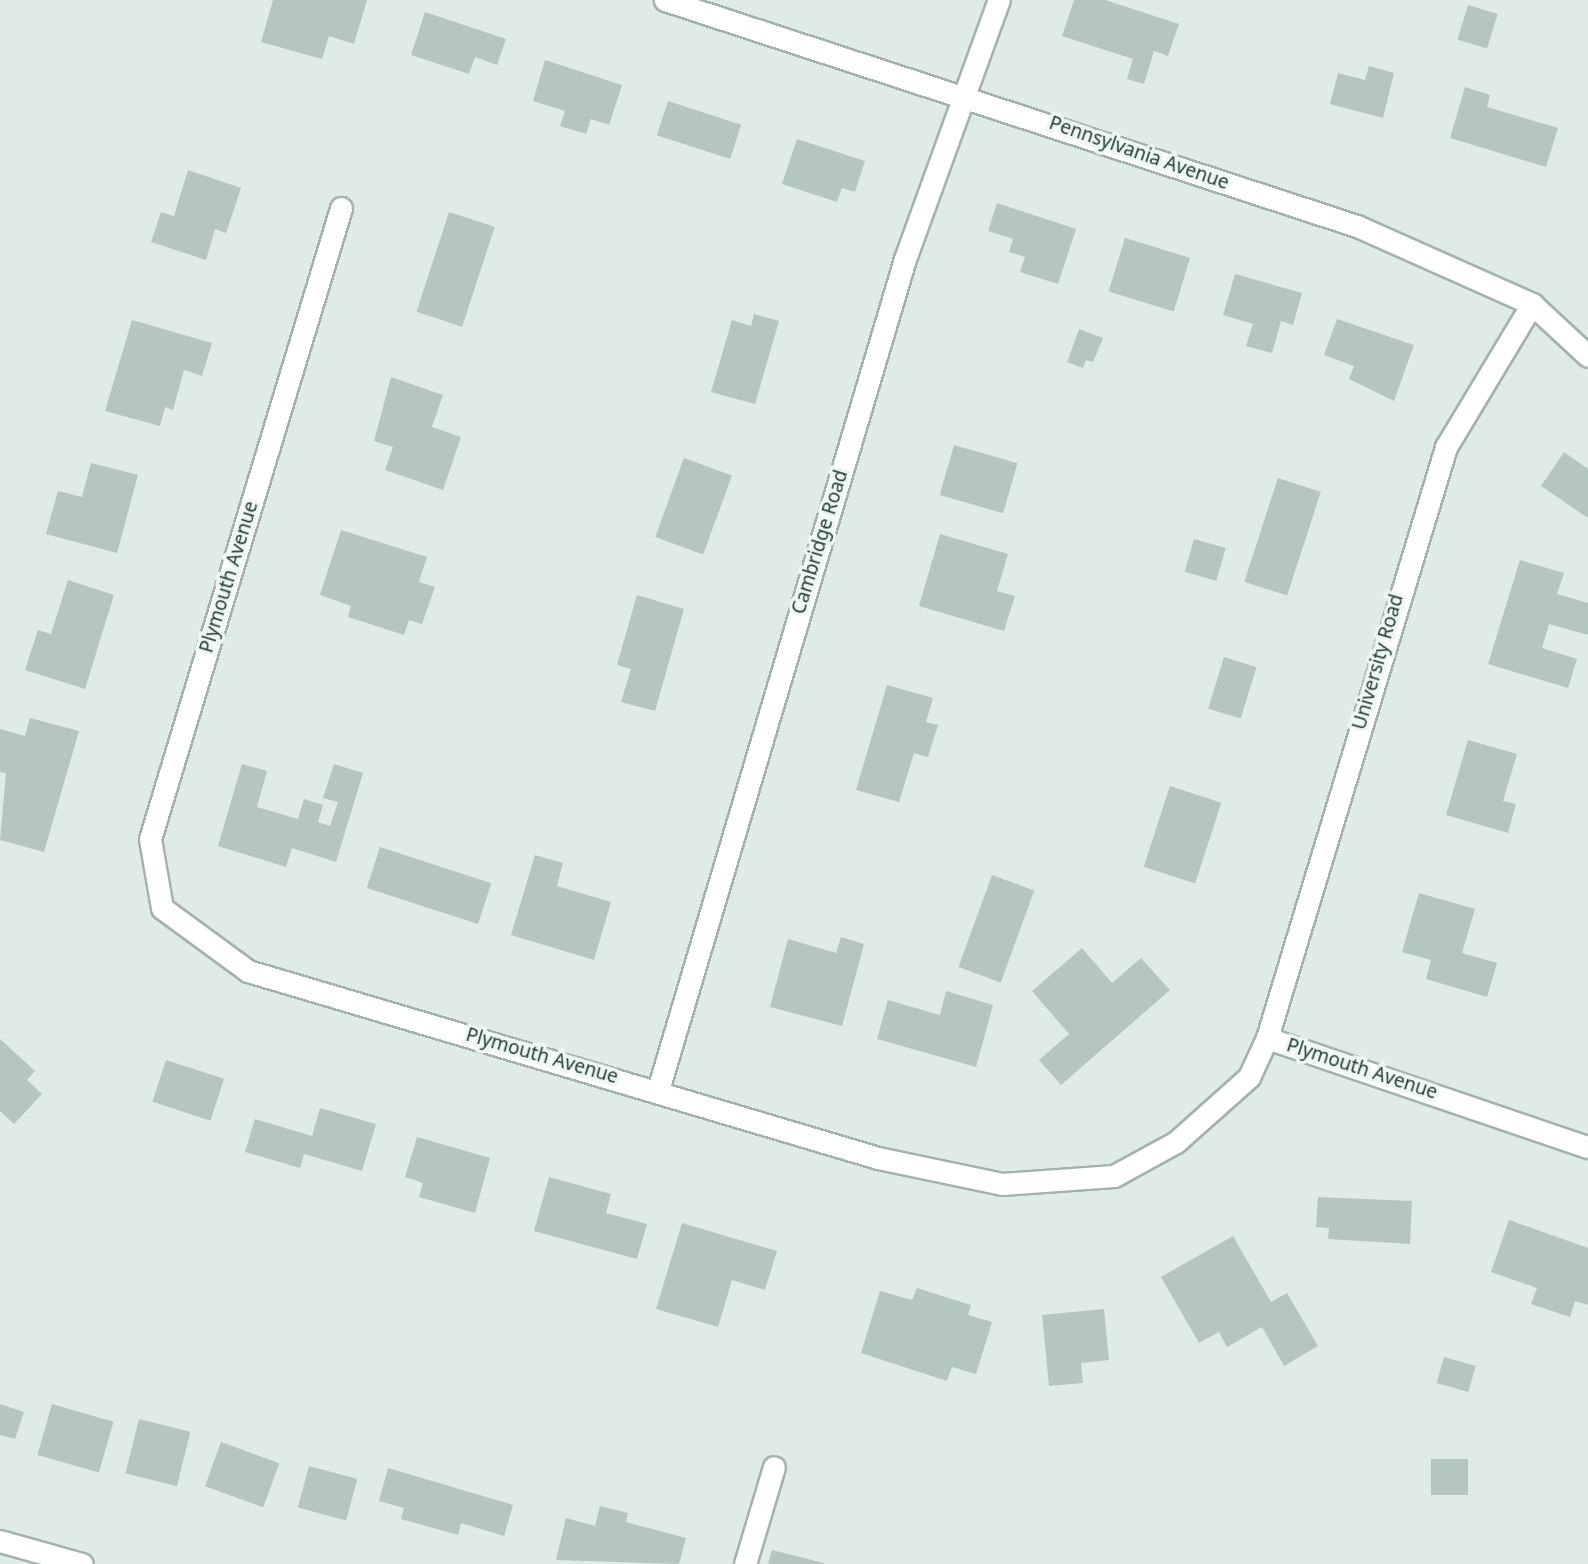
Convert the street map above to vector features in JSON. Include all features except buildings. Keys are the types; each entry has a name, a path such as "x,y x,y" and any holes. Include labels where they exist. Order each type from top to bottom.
{"street":[{"name":"Pennsylvania Avenue","path":"665,0 969,96 1357,226 1532,304 1588,356"},
{"name":"Cambridge Road","path":"658,1090 905,259 969,96 999,0"},
{"name":"Plymouth Avenue","path":"341,208 150,839 162,908 248,971 959,1180 1086,1182 1140,1164 1220,1108 1249,1077 1267,1038 1588,1147"},
{"name":"University Road","path":"1267,1038 1446,447 1532,304"},
{"path":"745,1564 774,1467"},
{"path":"0,1541 82,1564"}]}
